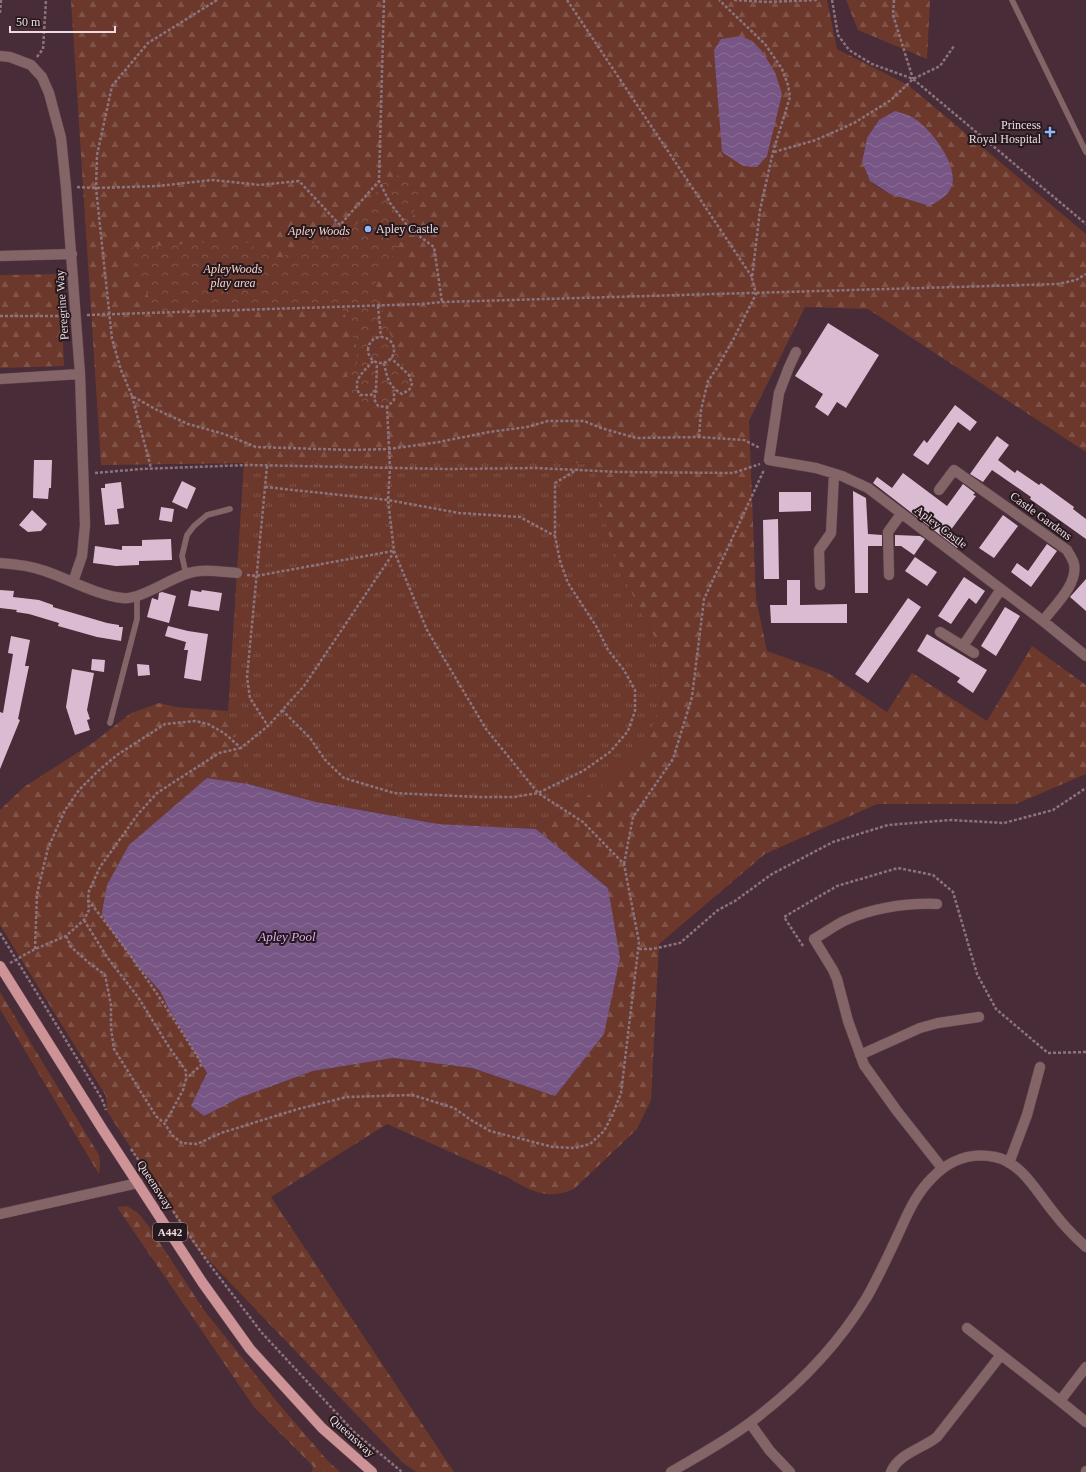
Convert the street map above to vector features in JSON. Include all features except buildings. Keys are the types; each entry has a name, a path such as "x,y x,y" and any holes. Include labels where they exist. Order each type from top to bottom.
{"main road":[{"name":"Queensway","path":"0,967 202,1282 250,1349 322,1428 372,1472"}],"street":[{"path":"0,56 10,57 31,65"},
{"name":"Peregrine Way","path":"31,65 42,77 49,93 61,138 72,254 80,374 85,525 82,556 73,582"},
{"path":"0,256 72,254"},
{"path":"769,456 779,393 796,352"},
{"path":"0,379 80,374"},
{"name":"Apley Castle","path":"769,456 816,468 868,488 1043,620 1086,656"},
{"name":"Castle Gardens","path":"939,490 954,470 1067,550 1074,562 1075,573 1071,584 1043,620"},
{"path":"820,585 819,550 830,533 834,474"},
{"path":"889,576 888,532 901,514"},
{"path":"0,563 16,564 44,571 104,595 125,598 136,595 186,574 201,571 238,573"},
{"path":"963,646 1001,589"},
{"path":"940,632 974,653"},
{"path":"937,904 903,905 878,910 846,920 814,939 837,979 848,1021 864,1065 942,1168"},
{"path":"860,1055 920,1028 938,1023 979,1017"},
{"path":"1009,1163 1027,1115 1040,1066"},
{"path":"672,1472 750,1422 800,1380 845,1329 867,1297 917,1195 942,1168 948,1164 964,1157 976,1156 995,1157 1009,1163 1021,1171 1055,1214 1086,1247"},
{"path":"0,1214 138,1183"},
{"path":"967,1328 1086,1422"},
{"path":"891,1472 904,1457 937,1437 1001,1355"},
{"path":"1060,1401 1086,1367"},
{"path":"750,1422 770,1451 790,1472"}],"lane":[{"path":"1012,0 1086,152"},
{"path":"186,574 182,556 187,535 194,526 207,515 230,509"},
{"path":"110,723 137,619 136,595"}],"path":[{"path":"0,13 1,0"},
{"path":"31,65 43,49 46,0"},
{"path":"151,468 132,396 121,370 112,340 96,188 97,155 112,86 148,43 218,0"},
{"path":"384,0 379,181 390,203 410,229 434,246 442,302"},
{"path":"567,0 752,278 756,294 734,338 708,381 701,410 699,437"},
{"path":"719,0 766,44 782,69 788,85 790,98 773,152 760,210 752,278"},
{"path":"734,0 767,2 817,0"},
{"path":"832,0 838,35 849,50 872,64 913,79 1086,224"},
{"path":"894,0 893,14 913,79"},
{"path":"773,152 816,140 854,123 891,100 913,79 940,66 954,46"},
{"path":"66,187 96,188 158,186 212,180 260,186 299,181 340,225 379,181"},
{"path":"0,316 76,316 378,306 442,302 1058,284 1076,280 1086,274"},
{"path":"378,306 382,337"},
{"path":"376,337 386,338 393,344 394,352 391,358 386,363 377,363 373,361 368,354 368,346 376,337"},
{"path":"384,363 389,383 394,390 402,394 409,390 412,384 409,375 391,358"},
{"path":"373,361 357,379 357,389 360,395 371,395 376,390"},
{"path":"377,363 376,390 374,399 378,406 388,407"},
{"path":"394,390 394,400 388,407 390,449 388,500 394,551 427,630 486,729 538,793 583,822 624,864"},
{"path":"132,396 157,410 188,424 224,434 256,447 351,450 390,449 439,442 548,421 584,421 636,438 699,437 744,440 766,451 769,456"},
{"path":"83,474 151,468 217,465 578,469 620,472 733,474 769,456"},
{"path":"66,936 71,947 105,975 111,1005 111,1028 114,1049 156,1116 164,1123 173,1136 182,1142 197,1144 221,1133 298,1109 347,1097 413,1095 454,1108 490,1131 553,1147 574,1148 590,1144 604,1131 621,1093 639,949 639,942 624,864 633,816 673,759 692,697 704,599 769,456"},
{"path":"267,466 247,677 250,698 268,726"},
{"path":"282,710 310,738 326,761 344,778 394,793 450,797 514,797 538,793 583,771 610,752 628,731 635,711 635,690 624,670 608,650 596,626 568,583 560,561 554,536 555,482 578,469"},
{"path":"265,487 388,500 458,513 520,517 554,536"},
{"path":"238,573 256,576 394,551"},
{"path":"0,967 35,949 66,936 84,920 89,910 89,891 100,867 138,814 157,793 219,753 241,748 268,726 304,686 394,551"},
{"path":"35,949 37,894 48,848 66,810 79,790 98,771 117,755 165,724 195,721 208,724 224,733 241,748"},
{"path":"639,949 659,948 680,943 718,910 735,901 772,874 834,842 888,825 951,820 1004,823 1053,810 1086,788"},
{"path":"803,946 784,917 837,886 898,868 933,875 953,892 977,974 996,1009 1048,1053 1086,1052"},
{"path":"88,899 169,1009 202,1064 186,1079"},
{"path":"84,920 107,957 138,997 169,1047 186,1071 186,1079 183,1090 164,1123"},
{"path":"0,933 102,1099 106,1111"},
{"path":"128,1144 206,1261 262,1333 354,1432 402,1472"}],"green space":[{"name":"Apley Woods","path":"71,0 827,0 837,49 908,85 1086,234 1086,452 868,309 805,307 749,421 756,599 767,651 828,673 887,712 912,673 987,721 1032,646 1086,685 1086,774 1016,804 877,804 765,854 659,944 651,1100 637,1129 574,1189 556,1194 533,1191 509,1178 387,1124 271,1197 454,1472 416,1472 402,1462 193,1244 107,1111 106,1096 0,925 0,810 24,787 94,742 131,713 159,703 176,707 228,711 248,784 207,778 104,920 135,963 160,991 207,1073 204,1116 239,1098 313,1071 393,1058 472,1068 555,1096 608,888 536,829 598,789 646,748 662,698 656,640 623,576 600,508 594,464 488,460 101,465","holes":["879,120 890,194 870,180 864,164 864,149 870,134"]},
{"path":"846,0 930,0 927,59 858,30"},
{"name":"ApleyWoods play area","path":"400,175 419,191 410,229 376,279 378,306 384,312 389,331 414,389 382,411 353,397 347,374 357,363 356,345 342,307 156,313 126,248 243,240 275,260 324,238 346,236 371,207 379,181"},
{"path":"60,274 64,366 0,368 0,275"},
{"path":"488,460 594,464 623,576 656,640 662,698 646,748 598,789 536,829 438,824 316,802 248,784 228,711 244,462"},
{"path":"0,992 99,1155 99,1174 0,1009"},
{"path":"127,1206 138,1213 148,1225 204,1310 278,1403 327,1460 340,1472 312,1472 313,1466 254,1407 117,1207"}],"water":[{"path":"741,36 752,41 761,50 775,72 782,94 767,156 757,167 743,166 722,152 714,50 721,39"},
{"path":"895,111 912,117 927,129 941,147 951,167 953,176 951,189 943,198 930,206 890,194 870,181 862,162 867,138 879,120"},
{"name":"Apley Pool","path":"207,778 248,784 316,802 438,824 536,829 608,888 620,958 604,1034 555,1096 472,1068 393,1058 313,1071 239,1098 204,1116 191,1106 207,1073 160,991 135,963 104,920 102,912 107,885 129,845"}],"place":[{"name":"Princess Royal Hospital","path":"1050,132"},
{"name":"Apley Castle","path":"368,229"}]}
